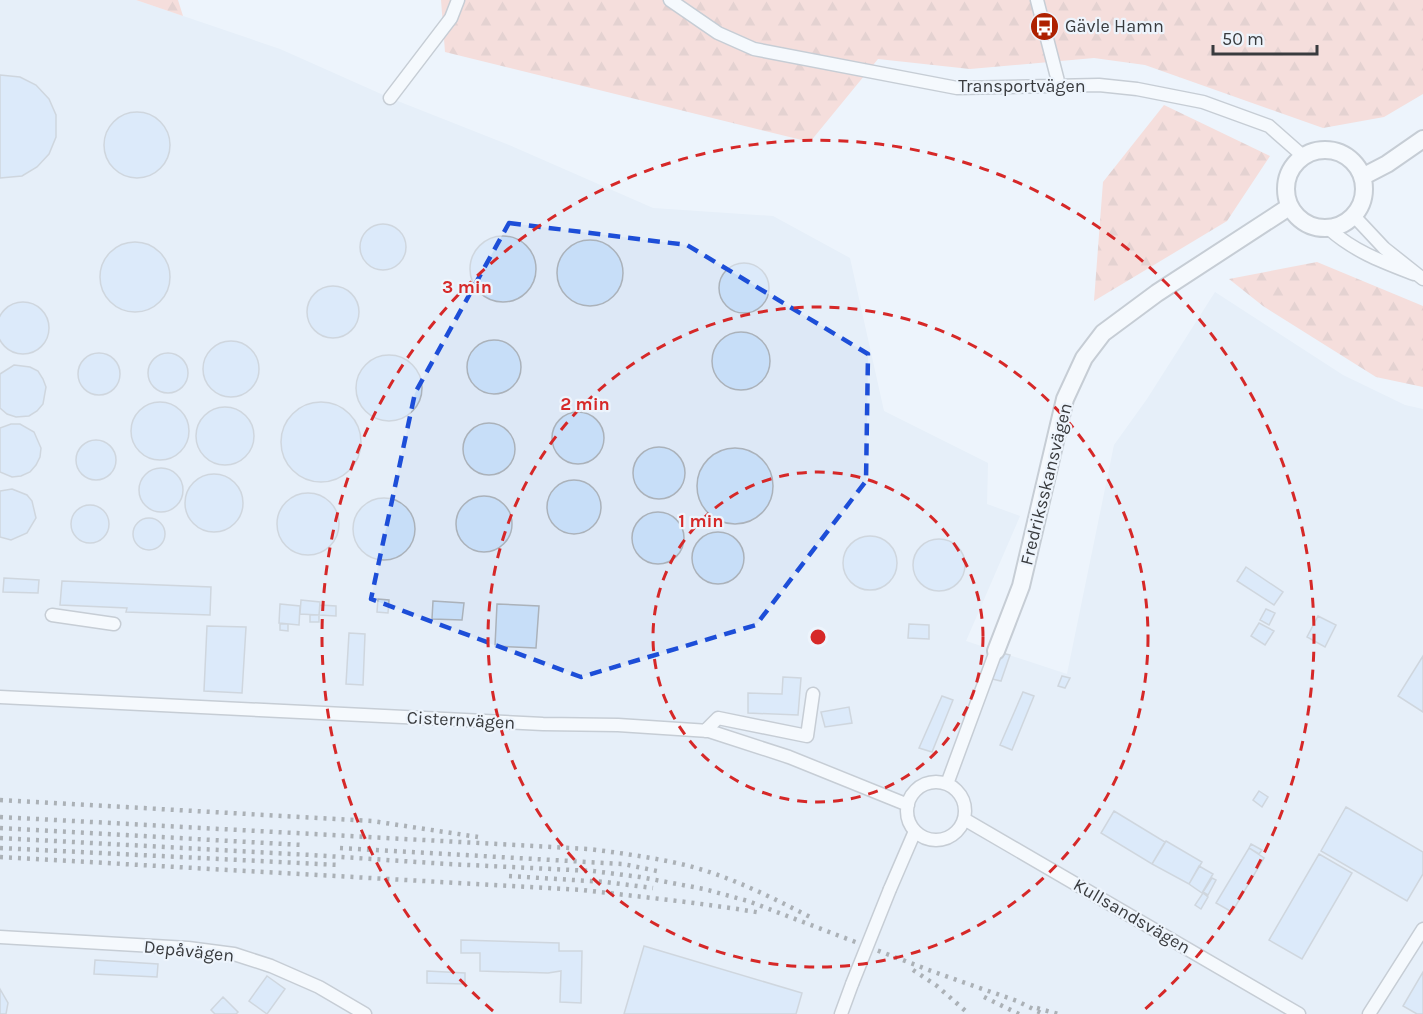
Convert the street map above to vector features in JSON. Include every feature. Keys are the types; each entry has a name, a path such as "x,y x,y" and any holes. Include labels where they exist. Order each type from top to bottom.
{"main road":[{"path":"1362,177 1387,164 1423,139"},
{"path":"1314,151 1338,152 1357,166 1362,177 1364,198 1354,216 1343,225 1329,229 1317,228 1296,217 1289,207 1286,196 1288,173 1303,156 1314,151"},
{"name":"Fredriksskansvägen","path":"996,651 1021,586 1065,399 1084,358 1103,333 1215,254 1289,207"}],"street":[{"path":"390,98 451,18 458,0"},
{"name":"Transportvägen","path":"670,0 718,33 754,50 957,88 1099,85 1137,89 1203,102 1269,126 1303,156"},
{"path":"1037,0 1059,85"},
{"path":"1354,216 1384,248 1419,276"},
{"path":"1329,229 1344,242 1372,258 1419,276"},
{"path":"52,615 114,624"},
{"name":"Fredriksskansvägen","path":"947,784 996,651"},
{"path":"705,731 718,718 807,736 813,694"},
{"name":"Cisternvägen","path":"0,697 543,724 618,725 705,731 789,757 908,805"},
{"path":"937,782 947,784 954,788 964,802 964,819 961,827 948,838 930,840 915,831 907,815 908,805 918,788 937,782"},
{"name":"Kullsandsvägen","path":"964,819 1299,1014"},
{"path":"841,1014 915,831"},
{"path":"1369,1014 1423,929"},
{"name":"Depåvägen","path":"0,937 188,948 234,954 271,966 319,987 364,1014"}],"highlighted area":[{"path":"509,223 687,245 868,354 866,481 756,625 581,677 371,599 415,393"}],"shaded area":[{"path":"0,0 136,0 280,49 390,98 509,145 653,208 773,216 850,258 884,411 988,463 987,504 1020,516 966,641 1067,674 1114,445 1147,399 1215,292 1343,375 1405,405 1423,409 1423,1014 0,1014"}],"green space":[{"path":"136,0 178,0 183,16"},
{"path":"441,0 1423,0 1423,94 1384,117 1323,128 1145,65 1094,58 970,69 878,59 810,142 445,52"},
{"path":"1164,105 1270,156 1227,221 1094,301 1103,182"},
{"path":"1317,262 1423,306 1423,387 1376,377 1263,306 1229,279"}],"building":[{"path":"0,75 20,77 36,85 49,99 56,115 56,137 49,154 37,167 22,176 0,178"},
{"path":"143,112 161,121 168,132 170,145 168,158 161,169 150,176 131,178 113,169 106,158 104,139 113,121 124,114"},
{"path":"388,224 400,230 405,238 405,256 400,264 392,269 378,270 366,264 361,256 360,242 366,230 374,225"},
{"path":"496,236 510,236 522,241 531,250 536,269 534,282 527,293 510,302 496,302 484,297 475,288 470,276 470,262 475,250 484,241"},
{"path":"590,240 603,243 613,250 620,260 623,273 620,286 613,296 603,303 590,306 577,303 567,296 560,286 557,273 560,260 567,250 577,243"},
{"path":"128,242 142,242 155,248 164,257 170,270 168,290 160,302 142,312 128,312 115,306 106,297 100,284 100,270 106,257 115,248"},
{"path":"744,263 753,265 764,274 769,288 767,297 758,308 744,313 735,311 724,302 719,288 721,279 730,268"},
{"path":"328,286 338,286 352,293 359,312 352,331 338,338 328,338 318,334 311,327 307,317 307,307 311,297 318,290"},
{"path":"23,302 33,304 41,310 47,318 49,328 47,338 41,346 33,352 23,354 13,352 5,346 -1,338 -3,328 -1,318 5,310 13,304"},
{"path":"735,332 747,332 762,340 770,355 770,367 762,382 747,390 735,390 720,382 712,367 712,355 720,340"},
{"path":"489,340 499,340 509,344 517,352 521,367 517,382 509,390 499,394 489,394 479,390 471,382 467,372 467,362 471,352 479,344"},
{"path":"226,341 236,341 251,349 257,358 259,369 257,380 251,389 236,397 226,397 215,392 208,385 203,374 203,364 208,353 215,346"},
{"path":"99,353 107,354 114,359 119,366 119,382 114,389 107,394 99,395 91,394 84,389 79,382 78,374 79,366 84,359 91,354"},
{"path":"168,353 176,354 182,359 187,365 187,381 182,387 176,392 168,393 160,392 154,387 149,381 148,373 149,365 154,359 160,354"},
{"path":"389,355 402,358 412,365 419,375 422,388 419,401 412,411 402,418 389,421 376,418 366,411 359,401 356,388 359,375 366,365 376,358"},
{"path":"14,365 30,367 38,371 46,387 43,404 29,416 16,417 0,408 0,374"},
{"path":"160,402 176,407 184,415 189,431 184,447 176,455 160,460 144,455 136,447 131,431 136,415 144,407"},
{"path":"321,402 336,405 349,414 358,427 361,442 358,457 349,470 336,479 321,482 306,479 293,470 284,457 281,442 284,427 293,414 306,405"},
{"path":"219,407 231,407 246,415 254,430 254,442 246,457 231,465 219,465 204,457 196,442 196,430 204,415"},
{"path":"573,412 583,412 597,419 604,438 597,457 583,464 573,464 563,460 556,453 552,443 552,433 556,423 563,416"},
{"path":"484,423 494,423 508,430 515,449 508,468 494,475 484,475 474,471 467,464 463,454 463,444 467,434 474,427"},
{"path":"20,424 34,432 41,448 40,457 30,472 12,477 0,472 0,428"},
{"path":"96,440 110,446 116,460 110,474 96,480 82,474 76,460 82,446"},
{"path":"654,447 664,447 678,454 685,473 678,492 664,499 654,499 644,495 637,488 633,478 633,468 637,458 644,451"},
{"path":"735,448 749,451 762,459 770,472 773,486 770,500 762,513 749,521 735,524 721,521 708,513 700,500 697,486 700,472 708,459 721,451"},
{"path":"161,468 176,475 183,490 176,505 161,512 146,505 139,490 146,475"},
{"path":"208,474 220,474 235,482 243,497 243,509 235,524 220,532 208,532 193,524 185,509 185,497 193,482"},
{"path":"574,480 584,482 593,488 599,497 601,507 599,517 593,526 584,532 574,534 564,532 555,526 549,517 547,507 549,497 555,488 564,482"},
{"path":"12,489 27,495 32,501 36,518 27,533 11,540 0,537 0,491"},
{"path":"302,493 314,493 330,502 337,512 339,524 337,536 330,546 314,555 302,555 291,550 282,541 277,530 277,518 282,507 291,498"},
{"path":"484,496 499,501 507,509 512,524 507,539 499,547 484,552 469,547 461,539 456,524 461,509 469,501"},
{"path":"378,498 390,498 406,507 413,517 415,529 413,541 406,551 390,560 378,560 367,555 358,546 353,535 353,523 358,512 367,503"},
{"path":"90,505 104,510 109,524 104,538 90,543 76,538 71,524 76,510"},
{"path":"653,512 663,512 673,516 680,523 684,538 680,553 673,560 663,564 653,564 643,560 636,553 632,543 632,533 636,523 643,516"},
{"path":"149,518 161,522 165,534 161,546 149,550 137,546 133,534 137,522"},
{"path":"713,532 723,532 737,539 744,558 737,577 723,584 713,584 703,580 696,573 692,563 692,553 696,543 703,536"},
{"path":"865,536 875,536 885,540 893,548 897,563 893,578 885,586 875,590 865,590 855,586 847,578 843,568 843,558 847,548 855,540"},
{"path":"934,539 944,539 953,543 961,551 965,565 961,579 953,587 944,591 934,591 925,587 917,579 913,570 913,560 917,551 925,543"},
{"path":"1246,567 1283,592 1274,605 1237,581"},
{"path":"4,578 39,580 38,593 3,592"},
{"path":"62,581 211,587 210,615 126,612 127,608 60,605"},
{"path":"378,599 389,600 388,613 377,612"},
{"path":"301,600 320,602 319,615 300,614"},
{"path":"433,601 464,603 462,620 432,619"},
{"path":"280,604 300,606 299,625 279,623"},
{"path":"497,604 539,606 536,648 495,646"},
{"path":"320,605 336,606 336,616 319,615"},
{"path":"1266,609 1275,613 1269,625 1260,620"},
{"path":"310,615 319,615 319,622 310,622"},
{"path":"1318,616 1336,625 1325,647 1307,637"},
{"path":"1259,623 1274,631 1265,645 1251,636"},
{"path":"280,624 288,624 288,631 280,630"},
{"path":"909,624 929,625 929,639 908,638"},
{"path":"207,626 246,627 242,693 204,691"},
{"path":"349,633 365,634 363,685 346,684"},
{"path":"1002,653 1010,655 1001,681 992,679"},
{"path":"1423,656 1423,712 1398,696"},
{"path":"1062,676 1070,678 1065,688 1058,686"},
{"path":"783,677 801,678 798,715 748,713 748,693 782,694"},
{"path":"1023,692 1034,696 1012,750 1000,745"},
{"path":"942,696 953,700 932,752 919,748"},
{"path":"849,707 852,723 825,727 821,712"},
{"path":"1259,791 1268,797 1262,807 1253,800"},
{"path":"1346,807 1423,852 1423,874 1407,901 1321,851"},
{"path":"1114,811 1165,842 1152,864 1101,833"},
{"path":"1166,841 1202,862 1189,884 1152,864"},
{"path":"1251,844 1262,850 1259,854 1249,848"},
{"path":"1249,848 1264,858 1232,912 1216,903"},
{"path":"1319,854 1352,873 1302,959 1269,940"},
{"path":"1199,866 1213,874 1202,893 1189,884"},
{"path":"1212,878 1216,880 1208,895 1203,892"},
{"path":"1203,893 1208,897 1201,909 1195,905"},
{"path":"461,940 559,943 559,951 582,951 581,1003 560,1002 561,971 548,973 480,971 480,953 461,953"},
{"path":"644,946 802,993 796,1014 624,1014"},
{"path":"95,960 158,964 157,977 94,974"},
{"path":"427,971 465,973 465,984 427,983"},
{"path":"1423,972 1423,1014 1417,1014 1403,1006"},
{"path":"267,976 285,989 267,1014 249,1001"},
{"path":"0,989 8,1003 6,1014 0,1014"},
{"path":"223,997 238,1012 236,1014 215,1014 211,1010"}],"railway":[{"path":"0,800 372,821 478,837"},
{"path":"0,817 589,849 658,859 716,874 749,887 814,919"},
{"path":"0,828 302,845"},
{"path":"0,838 593,871 640,877 704,889 748,901 1017,1001 1043,1014"},
{"path":"0,848 339,865"},
{"path":"340,848 623,864 657,871"},
{"path":"0,857 582,890 762,913"},
{"path":"509,876 605,882 653,888"},
{"path":"913,970 937,986 969,1014"},
{"path":"984,997 1019,1014"},
{"path":"1037,1008 1058,1014"}],"place":[{"name":"Gävle Hamn","path":"1044,26"}]}
